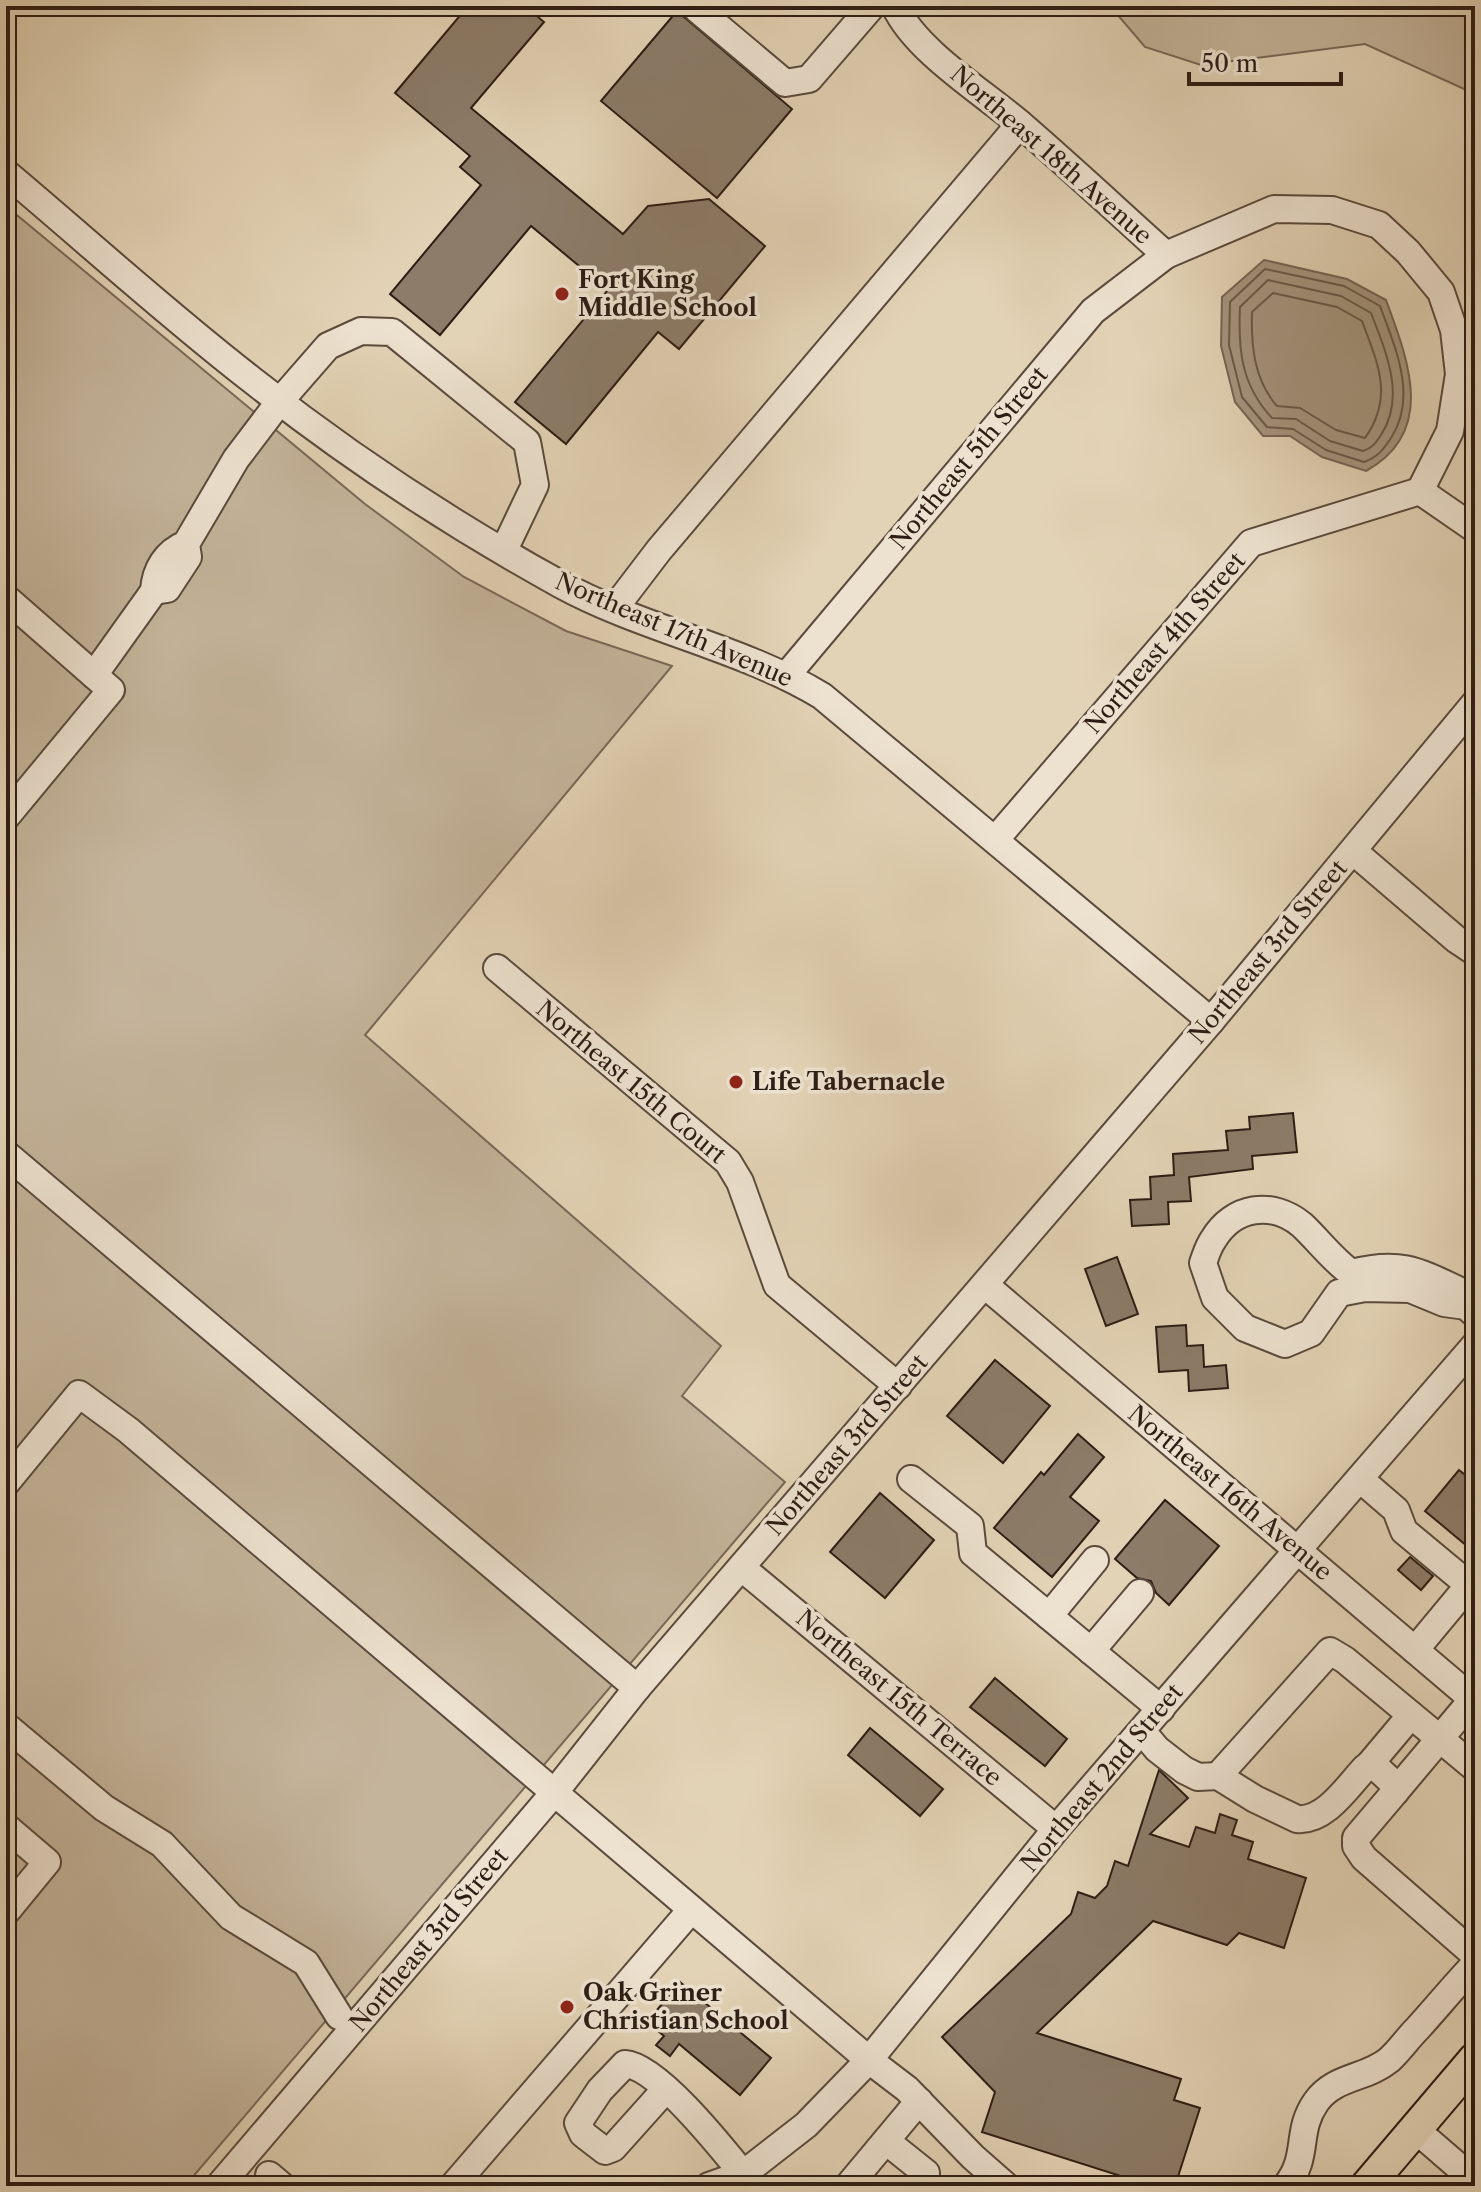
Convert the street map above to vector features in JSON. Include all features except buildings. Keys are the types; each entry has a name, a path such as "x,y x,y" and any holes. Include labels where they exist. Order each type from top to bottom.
{"main road":[{"path":"1367,2186 1475,2059"}],"street":[{"path":"696,6 785,83 809,79 872,6"},
{"name":"Northeast 18th Avenue","path":"895,6 902,21 927,48 1020,124 1166,255 1274,209 1332,210 1379,225 1408,252 1441,292 1454,330 1459,374 1450,431 1420,491"},
{"path":"614,609 659,550 1020,124"},
{"name":"Northeast 17th Avenue","path":"6,173 252,380 396,484 562,585 646,624 787,675 822,696 1211,1021"},
{"name":"Northeast 5th Street","path":"787,675 1093,311 1166,255"},
{"path":"94,675 154,591 155,577 172,550 186,544 236,459 280,401 328,346 361,331 392,332 527,442 535,485 504,550"},
{"path":"1420,491 1475,529"},
{"name":"Northeast 4th Street","path":"995,840 1251,543 1420,491"},
{"path":"6,598 111,690 6,817"},
{"name":"Northeast 3rd Street","path":"219,2186 554,1793 637,1688 1211,1021 1475,703"},
{"path":"1353,851 1475,952"},
{"name":"Northeast 15th Court","path":"497,968 728,1162 740,1182 777,1285 898,1386"},
{"path":"6,1154 637,1688"},
{"path":"1270,1208 1300,1224 1334,1261 1351,1273 1370,1268 1413,1268 1458,1290 1470,1310 1410,1289 1365,1288 1339,1293 1311,1333 1285,1344 1245,1328 1215,1298 1203,1263 1213,1238 1240,1213 1270,1208"},
{"name":"Northeast 16th Avenue","path":"985,1285 1474,1700"},
{"name":"Northeast 2nd Street","path":"709,2186 743,2174 806,2125 869,2060 1056,1829 1475,1345"},
{"path":"6,1483 79,1394 128,1430 919,2101 1006,2186"},
{"path":"911,1479 970,1526 973,1553 1161,1709"},
{"path":"1360,1479 1396,1510 1404,1531 1472,1583 1415,1650"},
{"path":"1049,1616 1095,1560"},
{"name":"Northeast 15th Terrace","path":"742,1568 1056,1829"},
{"path":"1091,1651 1140,1593"},
{"path":"1218,1776 1330,1651 1475,1768"},
{"path":"1286,2186 1301,2163 1305,2125 1315,2103 1335,2082 1368,2071 1390,2059 1473,1951 1364,1858 1356,1846 1356,1838 1474,1700"},
{"path":"1142,1731 1157,1749 1184,1770 1198,1777 1218,1776 1255,1799 1297,1819 1316,1815 1339,1796 1411,1715"},
{"path":"6,1726 104,1808 162,1844 231,1917 306,1963 339,2016"},
{"path":"1369,1765 1376,1767 1394,1784 1395,1792"},
{"path":"1316,1815 1356,1838"},
{"path":"6,1827 47,1862 6,1912"},
{"path":"453,2186 691,1910"},
{"path":"665,2090 697,2117 743,2174"},
{"path":"848,2186 919,2101"},
{"path":"1415,2129 1475,2181"},
{"path":"886,2141 926,2173"}],"shaded area":[{"path":"1110,6 1475,6 1475,94 1365,44 1201,65 1145,47"},
{"path":"6,206 365,504 464,577 566,631 672,666 365,1035 721,1346 682,1396 785,1482 185,2186 6,2186"}],"water":[{"path":"1264,260 1347,279 1386,300 1408,370 1411,393 1409,416 1402,436 1388,455 1366,471 1322,457 1290,436 1263,436 1235,402 1221,346 1222,297"}],"place":[{"name":"Fort King Middle School","path":"562,294"},
{"name":"Life Tabernacle","path":"736,1082"},
{"name":"Oak Griner Christian School","path":"567,2007"}]}
